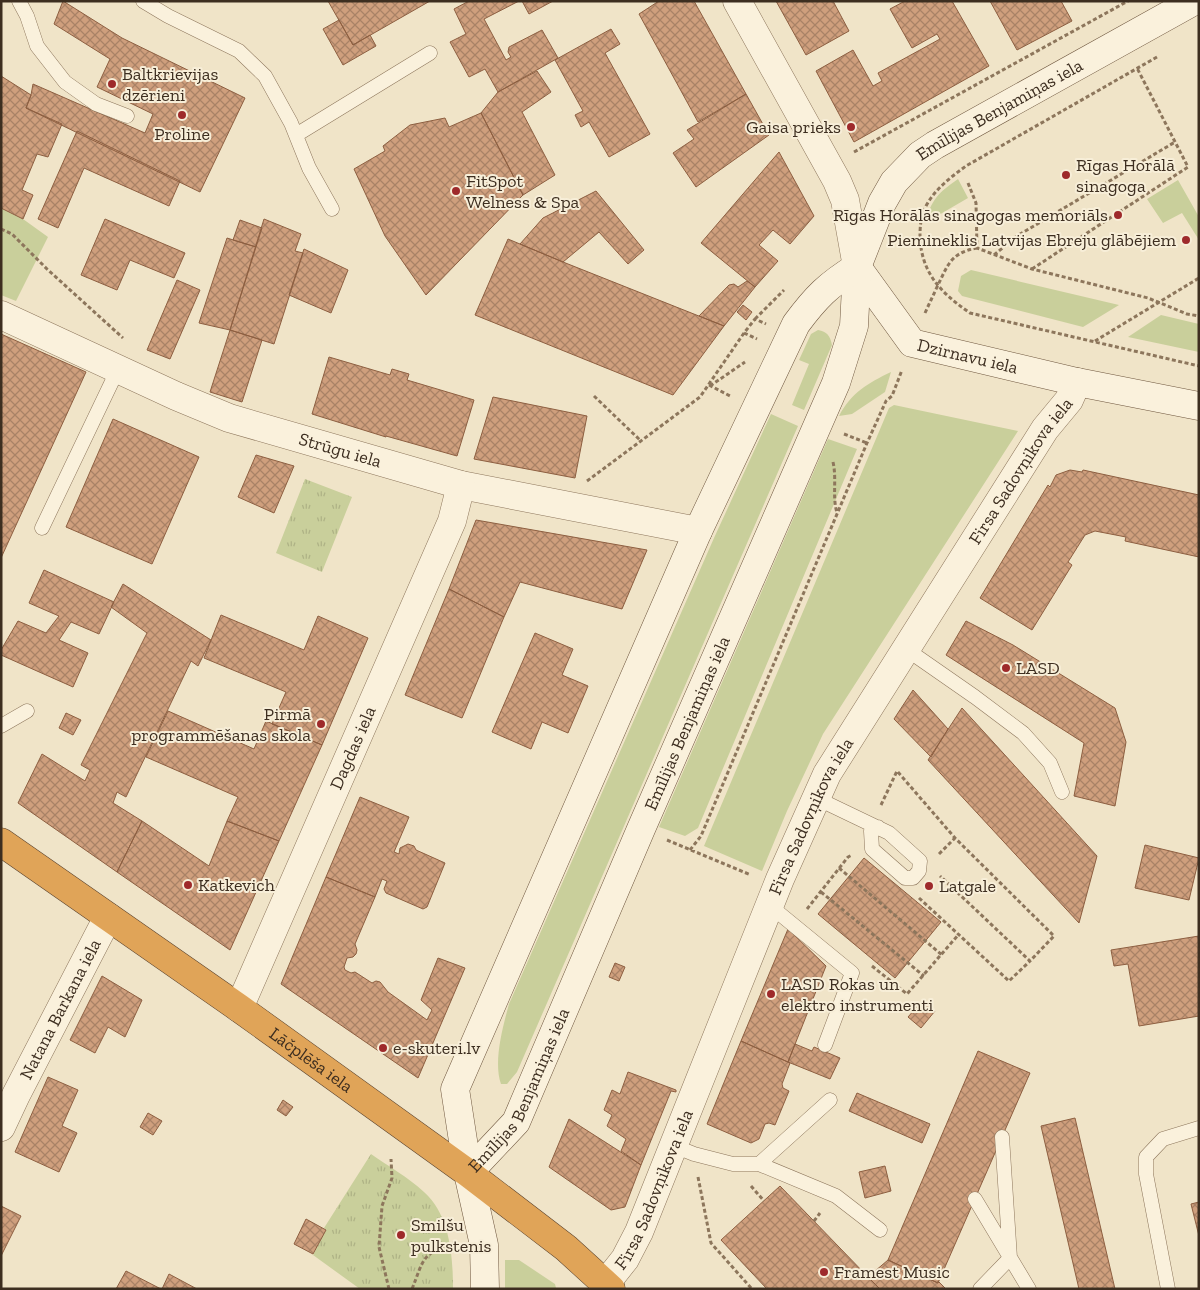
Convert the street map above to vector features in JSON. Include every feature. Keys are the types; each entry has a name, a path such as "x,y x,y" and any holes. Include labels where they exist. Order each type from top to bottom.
{"highway":[{"name":"Lāčplēša iela","path":"1,842 239,1008 468,1173 559,1242 608,1286"}],"street":[{"name":"Dzirnavu iela","path":"737,1 837,181 845,200 856,267 912,343 1077,382 1199,406"},
{"name":"Emīlijas Benjamiņas iela","path":"468,1173 516,1122 644,820 836,383 854,326 856,267 882,203 894,182 920,155 935,145 1194,1"},
{"name":"Emīlijas Benjamiņas iela","path":"468,1173 455,1089 698,531 796,324 812,301 833,282 856,267"},
{"name":"Strūgu iela","path":"1,314 229,418 461,485 698,531"},
{"name":"Firsa Sadovņikova iela","path":"608,1286 640,1232 684,1150 773,895 827,774 1045,429 1069,400 1077,382"},
{"name":"Dagdas iela","path":"239,1008 452,521 461,485"},
{"name":"Natana Barkana iela","path":"1,1127 9,1097 108,917"},
{"path":"468,1173 484,1245 485,1289"}],"lane":[{"path":"19,1 27,16 37,46 65,82 96,104 127,116"},
{"path":"143,1 168,16 239,51 265,76 291,123 309,168 332,209"},
{"path":"296,135 430,53"},
{"path":"42,528 118,369"},
{"path":"906,649 1023,733 1050,763 1062,792"},
{"path":"1,726 28,711"},
{"path":"816,798 875,826 889,833 920,860 919,871 913,878 905,878 872,849 871,831 875,826"},
{"path":"773,895 852,973 825,1045"},
{"path":"759,1164 830,1100"},
{"path":"1168,1289 1146,1174 1146,1157 1163,1139 1199,1128"},
{"path":"980,1289 1010,1258 1002,1137"},
{"path":"684,1150 733,1164 759,1164 836,1196 880,1230"},
{"path":"975,1199 1029,1289"}],"path":[{"path":"854,153 1128,1"},
{"path":"1032,269 1188,167 1137,68 966,166 942,184 926,206 920,223 920,248 927,271 938,286 953,301 970,313 1199,366"},
{"path":"994,255 1017,236 1175,142"},
{"path":"968,183 976,203 977,248 1032,269 1159,302 1187,314 1199,316"},
{"path":"1,229 12,234 47,269 129,344"},
{"path":"1095,342 1199,278"},
{"path":"582,484 700,397 744,332 789,284"},
{"path":"755,319 769,325"},
{"path":"744,332 763,341"},
{"path":"709,385 749,360"},
{"path":"709,385 726,394"},
{"path":"594,396 641,441"},
{"path":"773,895 690,850 701,836 867,443"},
{"path":"831,458 835,471 834,502 837,514"},
{"path":"875,826 897,772 955,838 1054,936 1008,982 907,887 905,878"},
{"path":"805,911 848,857 872,849"},
{"path":"920,860 928,865 1030,961"},
{"path":"839,868 942,955"},
{"path":"821,892 924,976"},
{"path":"870,964 907,994 959,934"},
{"path":"684,1150 711,1243 752,1289"},
{"path":"389,1289 379,1247 382,1206 392,1178 391,1159"},
{"path":"755,1191 764,1201"},
{"path":"814,1221 820,1214"},
{"path":"412,1289 425,1256 438,1248 454,1243"}],"green space":[{"path":"958,179 968,198 925,223 933,202 946,188"},
{"path":"1178,180 1199,217 1199,240 1182,213 1163,223 1147,199"},
{"path":"1,208 23,219 48,237 16,301 1,295"},
{"path":"971,270 1119,305 1083,327 962,296 958,291 961,276"},
{"path":"1161,315 1199,324 1199,352 1128,337"},
{"path":"818,330 828,334 832,345 804,410 792,405 809,364 799,360 811,334"},
{"path":"891,372 885,392 852,414 839,416 849,401 861,389"},
{"path":"894,405 1018,431 823,734 787,811 762,871 704,846 889,408"},
{"path":"771,414 798,426 517,1072 507,1084 501,1084 498,1055 509,1004 714,538"},
{"path":"828,439 857,449 698,828 685,836 659,827"},
{"path":"305,479 352,497 322,572 276,553"},
{"path":"371,1154 424,1192 440,1212 451,1250 453,1289 360,1289 313,1255 326,1230 324,1228"},
{"path":"505,1260 519,1260 555,1284 556,1288 505,1289"}],"building":[{"path":"63,1 122,38 245,98 200,192 26,108 33,84 145,133 153,114 97,87 110,59 54,24"},
{"path":"328,1 430,1 353,45"},
{"path":"469,1 519,1 484,19 506,60 511,57 508,52 509,47 542,30 558,58 498,92 485,69 469,77 450,42 466,34 454,9"},
{"path":"522,1 553,1 529,14"},
{"path":"659,1 694,1 746,94 698,122 639,14"},
{"path":"776,1 833,1 849,31 806,55"},
{"path":"905,1 952,1 989,66 854,142 816,71 853,50 873,86 882,81 878,73 940,39 937,34 912,48 890,9"},
{"path":"990,1 1061,1 1072,21 1017,50"},
{"path":"339,20 353,45 370,35 376,46 343,65 323,29"},
{"path":"611,29 620,44 605,53 650,134 609,157 589,122 581,127 575,115 583,111 555,60"},
{"path":"537,71 551,92 522,112 555,175 523,195 481,113 498,92"},
{"path":"1,76 31,95 26,108 62,124 48,157 37,154 22,190 33,195 23,219 1,208"},
{"path":"746,94 769,135 696,187 673,153 694,139 687,130"},
{"path":"481,113 523,195 426,295 385,236 354,169 385,151 383,146 410,125 445,118 449,127"},
{"path":"77,131 180,181 169,206 84,168 58,228 38,219"},
{"path":"779,152 814,216 790,244 773,230 759,245 778,261 755,287 701,243"},
{"path":"596,191 644,250 628,264 599,232 563,262 520,244 543,218"},
{"path":"105,219 185,253 174,278 130,260 117,290 81,275"},
{"path":"264,219 301,234 295,251 303,253 274,344 230,330"},
{"path":"240,220 262,228 256,247 233,240"},
{"path":"227,238 256,247 230,330 199,323"},
{"path":"508,239 724,326 673,395 475,315"},
{"path":"304,249 348,270 331,313 289,295"},
{"path":"177,280 200,290 170,359 147,350"},
{"path":"747,281 755,287 724,326 699,316 729,285 734,284 738,287"},
{"path":"743,305 752,312 746,320 737,312"},
{"path":"230,330 262,340 242,402 210,392"},
{"path":"1,334 86,372 1,558"},
{"path":"329,357 390,375 392,369 409,374 407,380 474,400 457,456 386,437 312,414"},
{"path":"493,397 587,416 575,478 474,459"},
{"path":"113,419 199,457 152,564 66,527"},
{"path":"256,455 294,466 274,513 238,497"},
{"path":"1070,470 1082,472 1083,470 1199,495 1199,557 1125,541 1126,537 1095,531 1085,535 1068,562 1072,565 1032,630 980,598 1048,485 1050,487 1056,475"},
{"path":"476,520 647,550 622,609 520,582 504,617 449,589"},
{"path":"44,570 114,602 99,634 71,622 59,640 88,653 73,687 1,655 1,650 18,621 46,633 59,616 29,603"},
{"path":"123,584 211,640 198,666 191,661 126,797 117,792 113,803 142,821 117,872 18,803 42,754 85,781 90,770 81,765 147,633 111,607"},
{"path":"449,589 504,617 462,718 405,695"},
{"path":"221,615 304,650 318,616 368,638 322,745 272,724 286,692 204,658"},
{"path":"966,621 1013,645 1115,708 1126,742 1115,806 1074,796 1084,743 946,655"},
{"path":"535,633 573,649 562,675 588,686 568,733 542,722 531,749 492,732"},
{"path":"913,690 948,729 931,757 894,719"},
{"path":"962,708 1097,856 1079,923 928,760"},
{"path":"168,711 254,749 266,721 322,745 279,841 227,821 238,797 146,757"},
{"path":"66,713 81,720 73,735 59,728"},
{"path":"360,797 409,817 394,852 399,854 400,848 408,844 414,846 416,850 445,863 427,907 423,909 386,893 384,889 387,881 382,879 375,897 326,877"},
{"path":"142,821 209,866 227,821 279,841 230,950 117,872"},
{"path":"1145,845 1199,858 1189,900 1135,888"},
{"path":"864,858 941,922 895,978 818,914"},
{"path":"326,877 375,897 355,944 356,954 353,957 347,958 345,970 351,973 355,972 372,983 380,982 388,992 427,1020 432,1010 421,1000 438,958 465,968 418,1078 281,984"},
{"path":"788,929 826,966 788,1062 741,1041"},
{"path":"1199,936 1199,1016 1139,1026 1128,964 1114,966 1111,950"},
{"path":"615,963 625,967 619,981 609,977"},
{"path":"102,976 142,1000 125,1037 108,1027 95,1053 70,1040"},
{"path":"922,1001 935,1011 921,1028 908,1017"},
{"path":"741,1041 790,1063 782,1084 783,1088 789,1091 775,1125 765,1124 759,1139 751,1143 707,1124"},
{"path":"795,1044 812,1051 814,1047 840,1058 830,1079 788,1062"},
{"path":"978,1051 1030,1073 938,1283 888,1260"},
{"path":"628,1072 676,1090 676,1092 671,1091 641,1165 621,1151 626,1139 607,1126 612,1115 604,1110 612,1090 620,1094"},
{"path":"48,1077 78,1090 62,1126 77,1133 59,1172 15,1152"},
{"path":"857,1093 930,1124 922,1143 849,1111"},
{"path":"283,1100 293,1107 286,1116 277,1110"},
{"path":"148,1113 162,1121 153,1135 140,1127"},
{"path":"1075,1118 1115,1289 1079,1289 1041,1126"},
{"path":"569,1119 641,1165 625,1207 611,1210 549,1167"},
{"path":"885,1166 891,1191 865,1198 859,1172"},
{"path":"780,1186 880,1289 767,1289 721,1240"},
{"path":"1199,1202 1199,1236 1191,1204"},
{"path":"1,1206 21,1216 1,1256"},
{"path":"306,1219 326,1230 313,1254 294,1244"},
{"path":"888,1260 938,1283 938,1281 946,1289 880,1289 868,1277"},
{"path":"126,1271 161,1289 116,1289"},
{"path":"169,1274 197,1289 162,1289"}],"place":[{"name":"Baltkrievijas dzērieni","path":"112,84"},
{"name":"Proline","path":"182,115"},
{"name":"Gaisa prieks","path":"851,127"},
{"name":"Rīgas Horālā sinagoga","path":"1066,175"},
{"name":"FitSpot Welness & Spa","path":"456,191"},
{"name":"Rīgas Horālās sinagogas memoriāls","path":"1118,215"},
{"name":"Piemineklis Latvijas Ebreju glābējiem","path":"1186,240"},
{"name":"LASD","path":"1006,668"},
{"name":"Pirmā programmēšanas skola","path":"321,724"},
{"name":"Katkevich","path":"188,885"},
{"name":"Latgale","path":"929,886"},
{"name":"LASD Rokas un elektro instrumenti","path":"771,994"},
{"name":"e-skuteri.lv","path":"383,1048"},
{"name":"Smilšu pulkstenis","path":"401,1235"},
{"name":"Framest Music","path":"824,1272"}]}
